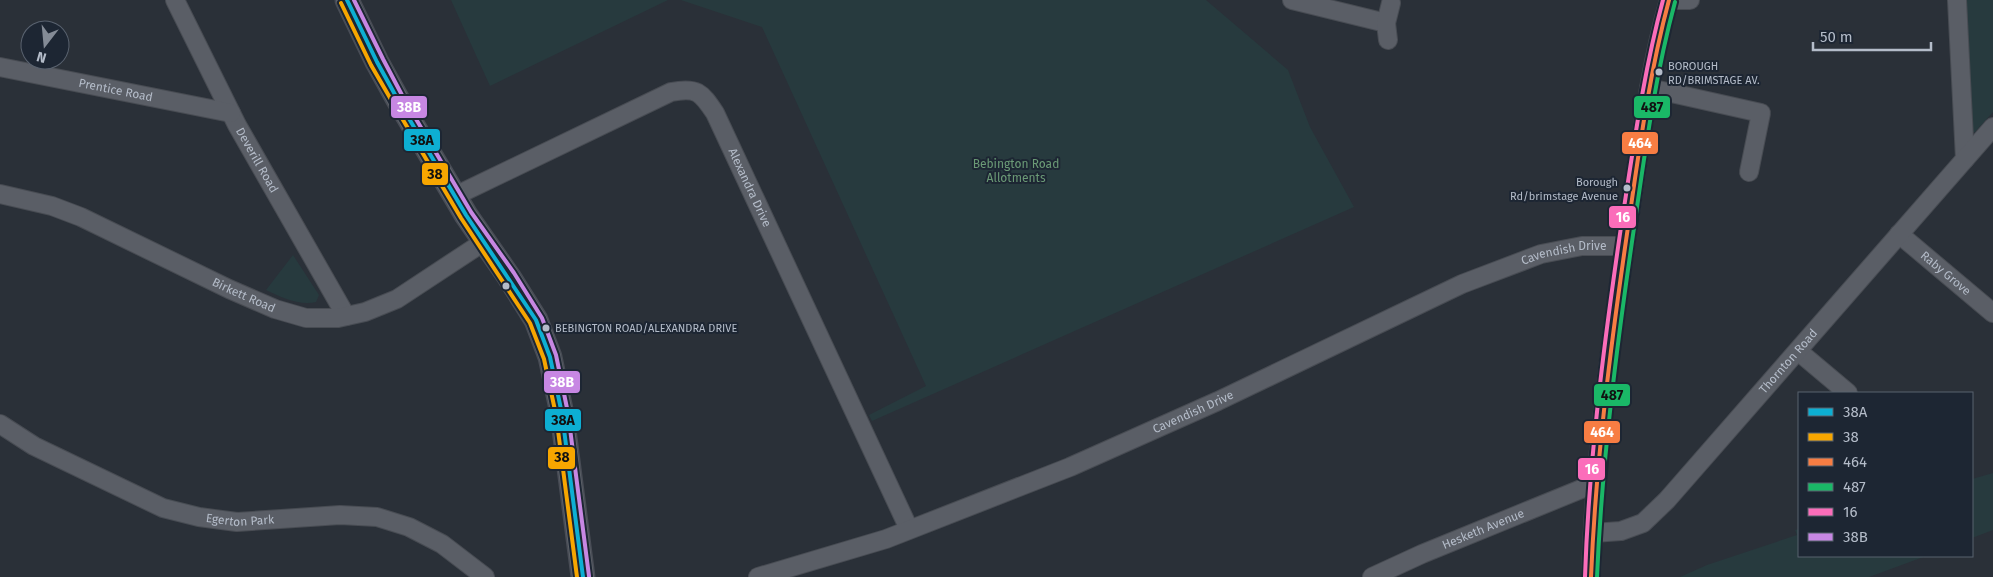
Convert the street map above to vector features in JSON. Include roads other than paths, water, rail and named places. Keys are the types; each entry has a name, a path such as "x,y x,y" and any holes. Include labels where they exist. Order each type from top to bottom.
{"main road":[{"path":"347,0 398,100 455,196 536,320 550,357 562,414 583,577"}],"street":[{"name":"Deverill Road","path":"175,0 231,113 346,316"},
{"path":"1292,0 1387,32 1391,3"},
{"path":"1591,577 1596,483 1614,317 1649,88 1669,0 1690,0"},
{"path":"1956,0 1965,159"},
{"name":"Prentice Road","path":"0,67 231,113"},
{"path":"1649,88 1760,113 1749,172"},
{"name":"Alexandra Drive","path":"455,196 671,92 686,89 698,92 705,97 715,113 909,529"},
{"name":"Thornton Road","path":"1593,533 1621,531 1643,523 1667,500 1965,159 1989,136"},
{"name":"Birkett Road","path":"0,194 52,206 81,217 229,289 275,309 306,318 346,316 365,312 397,299 485,241"},
{"name":"Raby Grove","path":"1899,234 1993,313"},
{"name":"Cavendish Drive","path":"758,577 886,539 1088,459 1218,401 1462,284 1541,254 1582,246 1625,246"},
{"path":"1798,351 1847,392"},
{"name":"Egerton Park","path":"0,424 34,446 163,508 237,522 340,515 377,517 409,526 442,544 485,577"},
{"name":"Hesketh Avenue","path":"1372,577 1422,554 1596,483"}],"place":[{"name":"BOROUGH RD/BRIMSTAGE AV.","path":"1659,72"},
{"name":"Borough Rd/brimstage Avenue","path":"1627,188"},
{"name":"BEBINGTON ROAD/ALEXANDRA DRIVE","path":"546,328"}],"park label":[{"name":"Bebington Road Allotments","path":"1016,171"}]}
